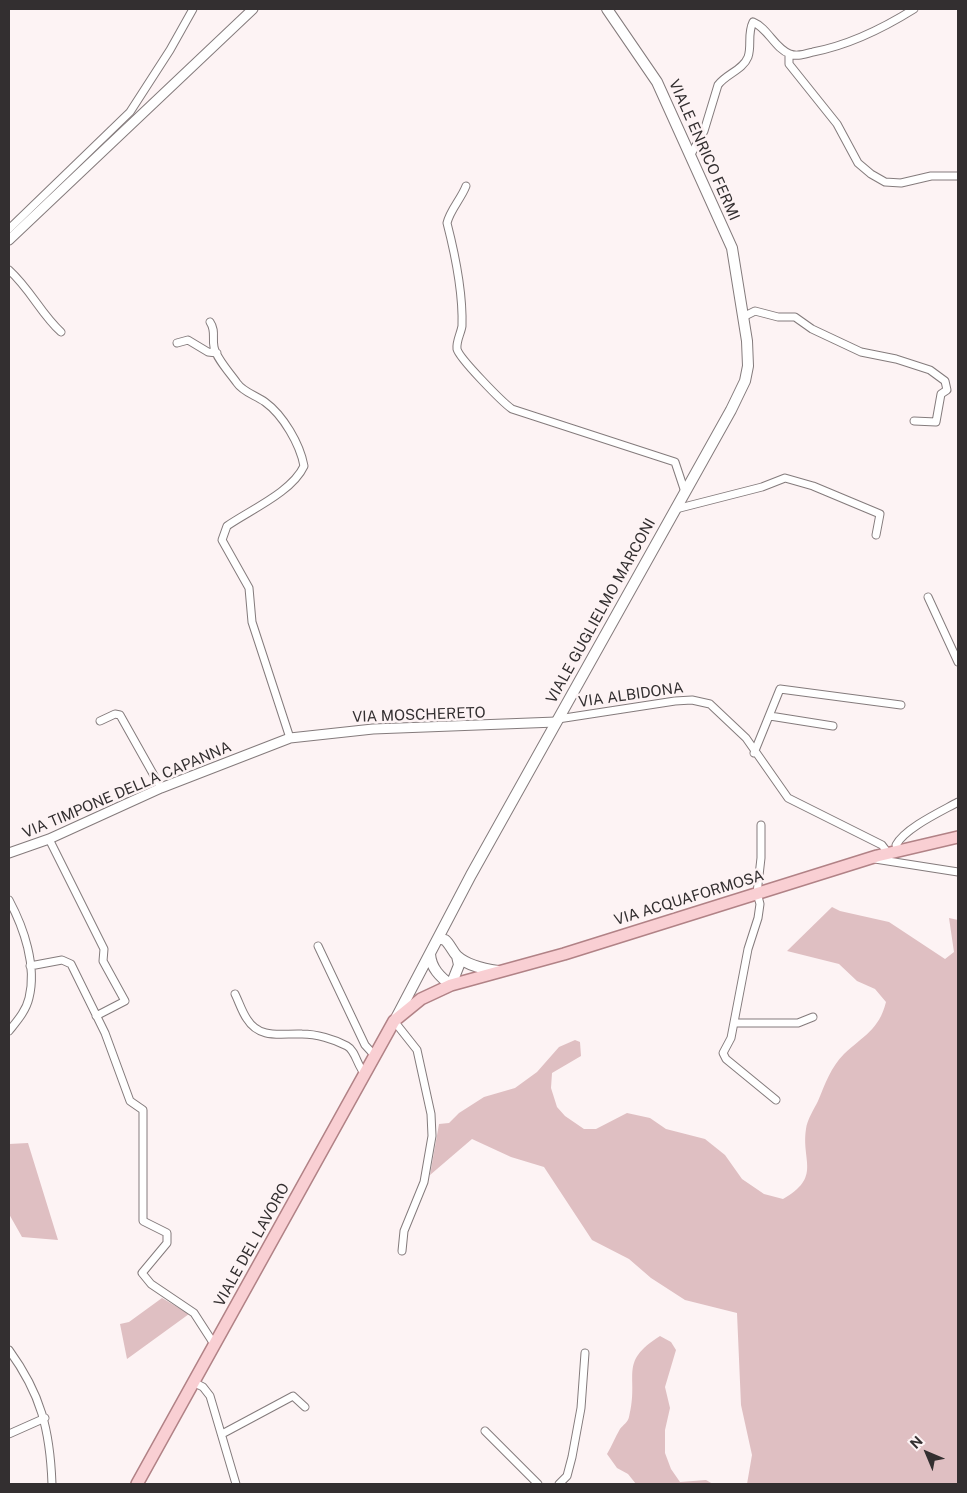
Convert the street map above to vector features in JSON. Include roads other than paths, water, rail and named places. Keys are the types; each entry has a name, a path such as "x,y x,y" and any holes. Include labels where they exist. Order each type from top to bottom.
{"main road":[{"name":"VIALE ENRICO FERMI","path":"607,9 657,82 732,248 743,317"},
{"name":"VIALE GUGLIELMO MARCONI","path":"394,1021 430,954 443,940 452,914 471,875 676,509 745,381 748,357 743,317"},
{"name":"VIA ACQUAFORMOSA","path":"394,1021 421,999 452,985 564,954 869,858 958,837"},
{"path":"443,940 457,956 480,969 498,971"},
{"path":"430,954 430,960 437,973 452,985 459,965 457,956"},
{"name":"VIALE DEL LAVORO","path":"137,1484 394,1021"}],"street":[{"path":"9,229 130,112 170,50 193,9"},
{"path":"9,240 252,9"},
{"path":"690,156 704,131 718,85 722,79 745,62 749,56 749,30 753,22 764,29 789,54 798,55 836,48 872,34 914,9"},
{"path":"789,54 789,64 837,124 858,163 871,174 885,182 901,183 931,176 958,176"},
{"path":"466,186 461,199 448,216 447,223 458,278 462,327 457,349 490,390 512,408 668,458 675,462 685,492"},
{"path":"9,270 25,285 54,326 61,332"},
{"path":"743,317 756,311 778,317 795,318 812,329 861,352 896,359 930,370 945,381 947,390 941,394 936,422 914,421"},
{"path":"210,322 215,330 214,347 217,353 233,377 246,391 272,408 292,436 304,466 293,480 272,498 227,526 222,540 249,588 252,622 287,739"},
{"path":"177,343 188,340 208,352 217,353"},
{"path":"676,509 754,489 785,478 813,486 880,514 876,535"},
{"path":"928,597 958,662"},
{"path":"754,753 780,689 901,705"},
{"name":"VIA ALBIDONA","path":"557,721 675,701 692,700 710,704 746,738 754,753 788,798 893,852"},
{"path":"100,721 115,714 120,715 161,788"},
{"path":"770,716 833,726"},
{"name":"VIA MOSCHERETO","path":"287,739 372,729 557,721"},
{"name":"VIA TIMPONE DELLA CAPANNA","path":"9,853 49,839 161,788 287,739"},
{"path":"893,852 899,840 921,824 958,802"},
{"path":"761,825 761,858 757,893 760,904 758,918 748,949 731,1038 723,1054 776,1100"},
{"path":"49,839 104,949 103,960 125,1001 96,1016"},
{"path":"869,858 958,872"},
{"path":"9,900 24,934 30,966 29,997 24,1010 9,1031"},
{"path":"318,946 366,1045 375,1056"},
{"path":"30,966 62,960 71,964 96,1016 130,1101 143,1110 143,1220 167,1233 167,1242 142,1273 151,1284 194,1313 214,1344"},
{"path":"236,994 247,1020 256,1029 270,1036 304,1034 348,1046 353,1052 358,1067 365,1074"},
{"path":"734,1023 798,1023 813,1017"},
{"path":"394,1021 417,1050 432,1114 432,1136 424,1182 404,1231 402,1251"},
{"path":"9,1350 28,1379 45,1418 51,1456 52,1484"},
{"path":"559,1484 568,1476 572,1457 581,1408 584,1352"},
{"path":"193,1382 204,1388 210,1396 236,1484"},
{"path":"222,1434 293,1396 305,1407"},
{"path":"9,1434 45,1418"},
{"path":"485,1430 538,1484"}]}
